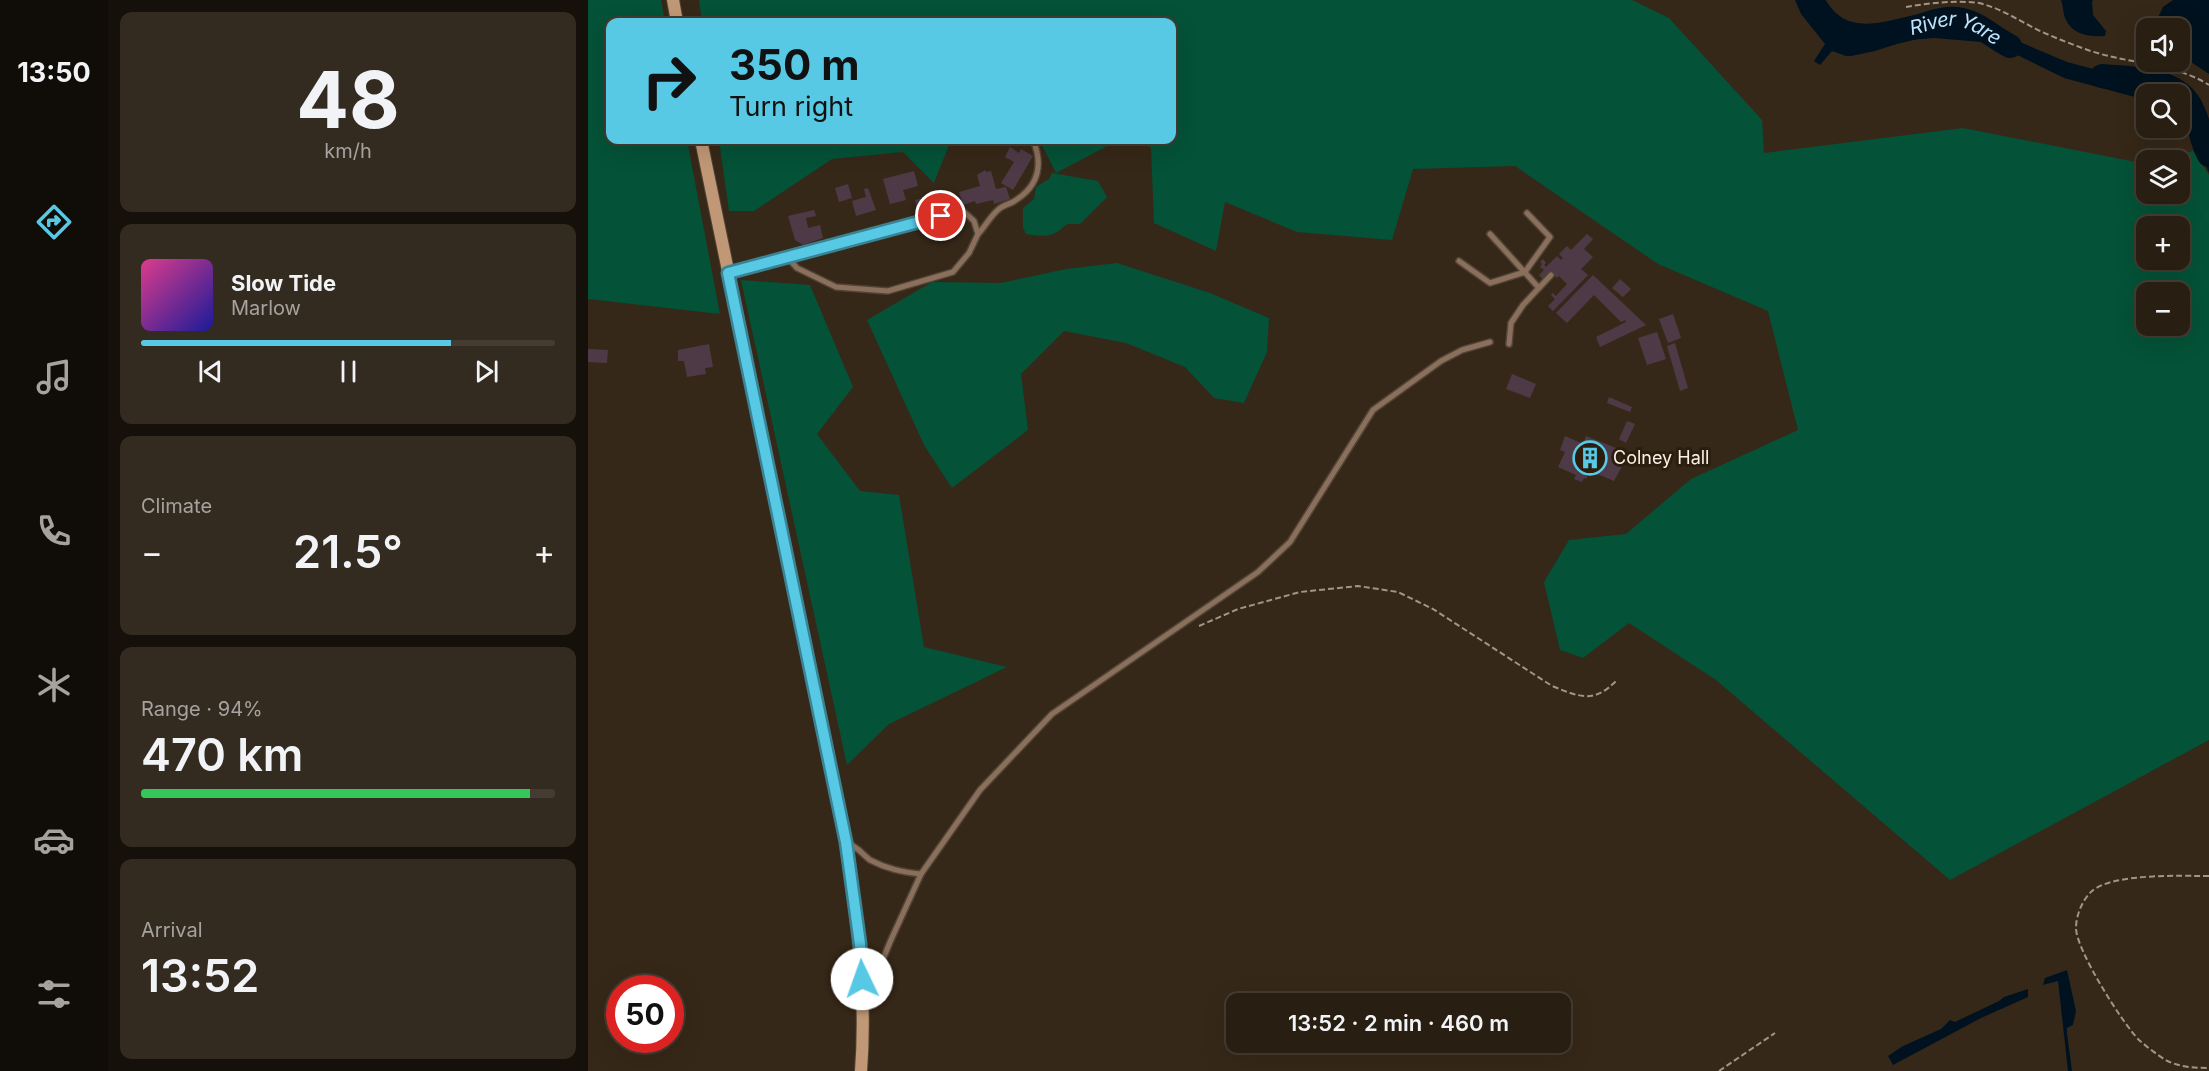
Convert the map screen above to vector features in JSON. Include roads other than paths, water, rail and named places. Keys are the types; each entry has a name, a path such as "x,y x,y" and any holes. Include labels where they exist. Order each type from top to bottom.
{"main road":[{"path":"673,0 676,18"},
{"path":"702,144 846,842 860,944 861,1071"}],"lane":[{"path":"787,257 797,268 836,287 888,291 953,272 969,253 978,234 999,209 1024,194 1033,184 1039,154 1035,144"},
{"path":"728,273 963,211 974,221 978,234"},
{"path":"1459,261 1490,283 1525,272 1550,237 1527,213"},
{"path":"1490,234 1539,288"},
{"path":"1509,344 1512,323 1523,305 1551,275"},
{"path":"862,1011 921,874 980,790 1052,714 1258,572 1290,542 1373,410 1441,361 1462,350 1490,342"},
{"path":"846,842 869,859 895,871 921,874"}],"water":[{"path":"1795,0 1815,0 1833,23 1852,38 1918,21 1950,22 1994,31 2067,62 2150,84 2136,84 2136,97 2064,78 2007,50 1981,42 1934,38 1909,40 1851,56 1832,51 1820,65 1814,61 1825,44 1801,14"},
{"path":"2061,0 2094,0 2092,1 2093,15 2106,31 2105,36 2088,35 2073,29 2065,18"},
{"path":"2173,0 2209,0 2209,74 2190,61 2190,18 2158,18 2163,7"},
{"path":"2190,94 2198,100 2205,119 2209,173 2195,139"},
{"path":"2067,970 2076,1011 2073,1025 2067,1028 2072,1071 2068,1071 2058,981 2043,985 2045,978"},
{"path":"2028,989 2028,997 1981,1018 1893,1065 1888,1056 1903,1046 1941,1029 1950,1020 1955,1022 2004,997"}],"waterway":[{"name":"River Yare","path":"1811,0 1828,22 1849,34 1872,36 1956,19 1978,26 2010,46"},
{"name":"River Yare","path":"2102,76 2141,79 2166,86 2177,92 2193,111 2209,155"}],"place":[{"name":"Colney Hall","path":"1590,458"}]}
